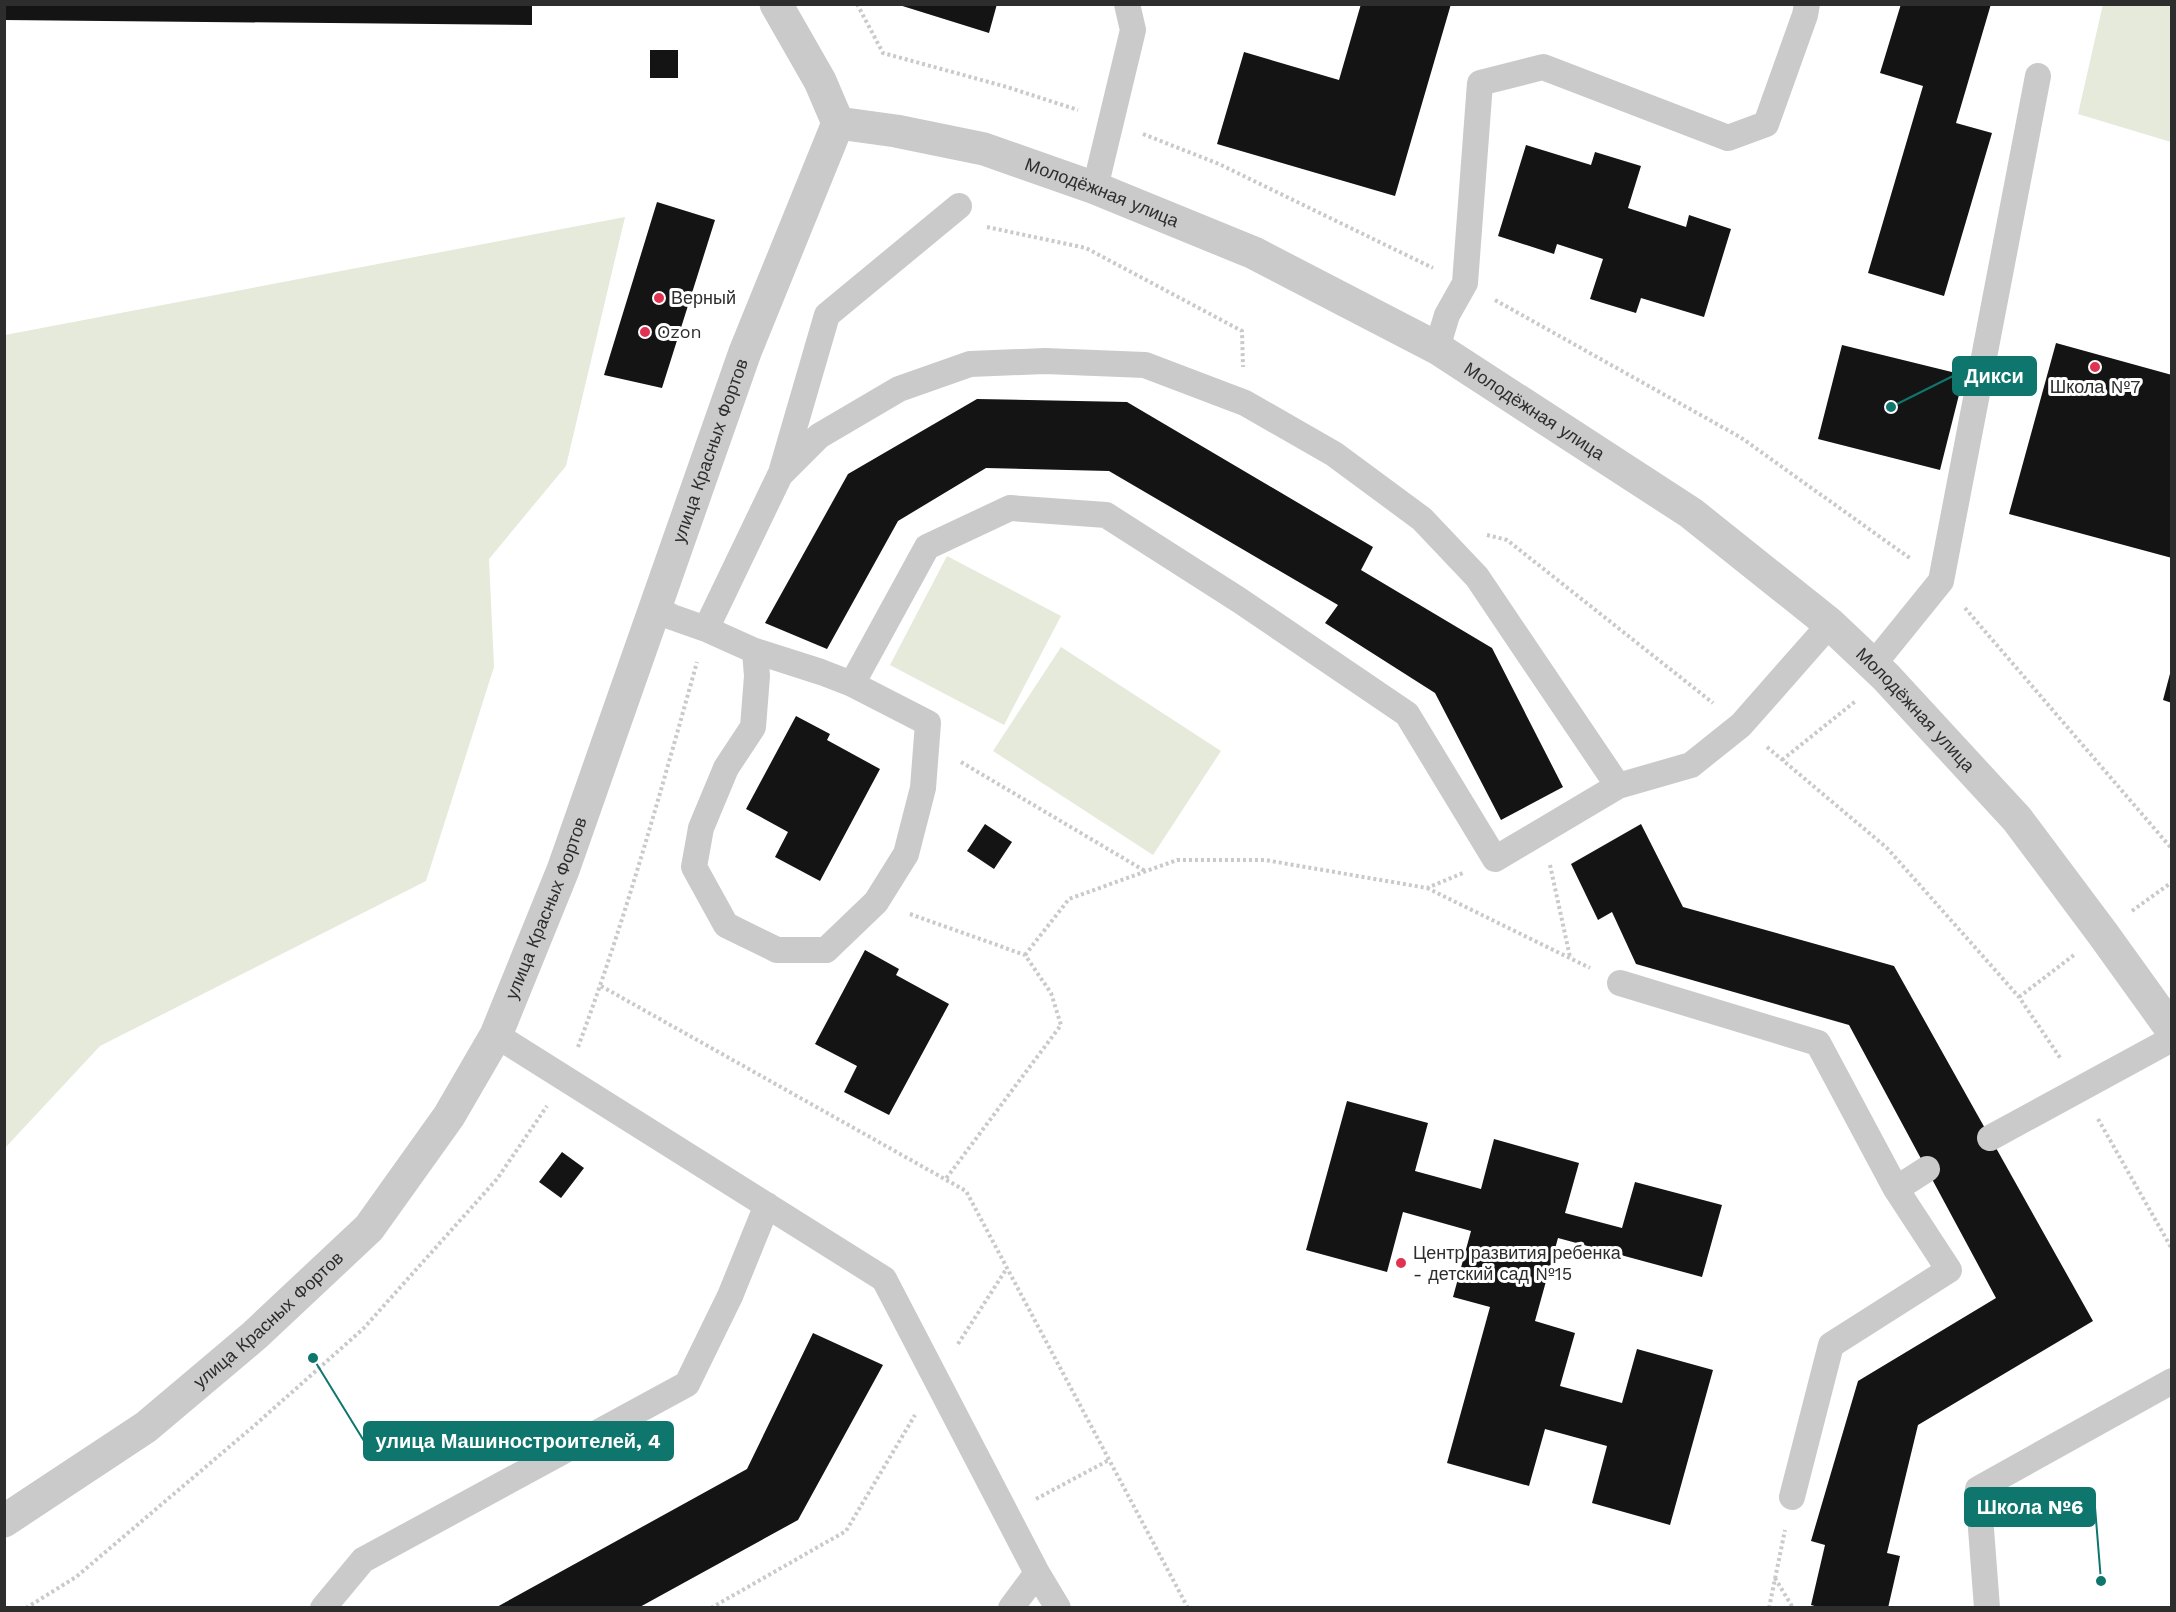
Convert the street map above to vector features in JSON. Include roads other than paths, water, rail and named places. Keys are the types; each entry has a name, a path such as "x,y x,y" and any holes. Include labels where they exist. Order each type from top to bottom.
{"street":[{"path":"776,4 820,81 838,123"},
{"name":"Молодёжная улица","path":"838,123 896,131 984,149 1095,188 1254,252 1437,348 1691,513 1830,624 1873,665 2017,819 2172,1030"},
{"name":"улица Красных Фортов","path":"4,1521 146,1427 255,1335 369,1228 449,1116 496,1035 563,870 745,352 838,123"}],"lane":[{"path":"1095,188 1133,30 1127,4"},
{"path":"1437,348 1447,315 1465,283 1480,83 1543,67 1728,138 1766,124 1806,15 1807,4"},
{"path":"1873,665 1941,581 2038,76"},
{"path":"706,629 780,475 827,315 952,212"},
{"path":"780,475 819,436 899,389 970,364 1045,362 1145,365 1245,403 1334,454 1422,519 1477,577 1618,786"},
{"path":"852,684 927,547 1010,508 1106,515 1239,600 1407,714 1495,859 1618,786 1692,765 1741,725 1830,624"},
{"path":"654,608 755,651 852,684 928,723 923,788 906,854 876,902 826,950 777,950 726,925 694,867 700,828 726,768 753,727 757,676 755,651"},
{"path":"1620,982 1818,1043 1896,1189 1949,1270 1831,1345 1792,1497"},
{"path":"496,1035 884,1279 1037,1573 1058,1608"},
{"path":"1990,1138 2172,1039"},
{"path":"1896,1189 1926,1169"},
{"path":"323,1608 363,1560 687,1384 730,1296 767,1205"},
{"path":"1987,1608 1978,1489 2172,1381"},
{"path":"1011,1608 1037,1573"}],"place":[{"name":"Верный","path":"659,298"},
{"name":"Ozon","path":"645,332"},
{"name":"Школа №7","path":"2095,367"},
{"name":"Дикси","path":"1891,407"},
{"name":"Центр развития ребенка - детский сад №15","path":"1401,1263"},
{"name":"улица Машиностроителей, 4","path":"313,1358"},
{"name":"Школа №6","path":"2101,1581"}]}
